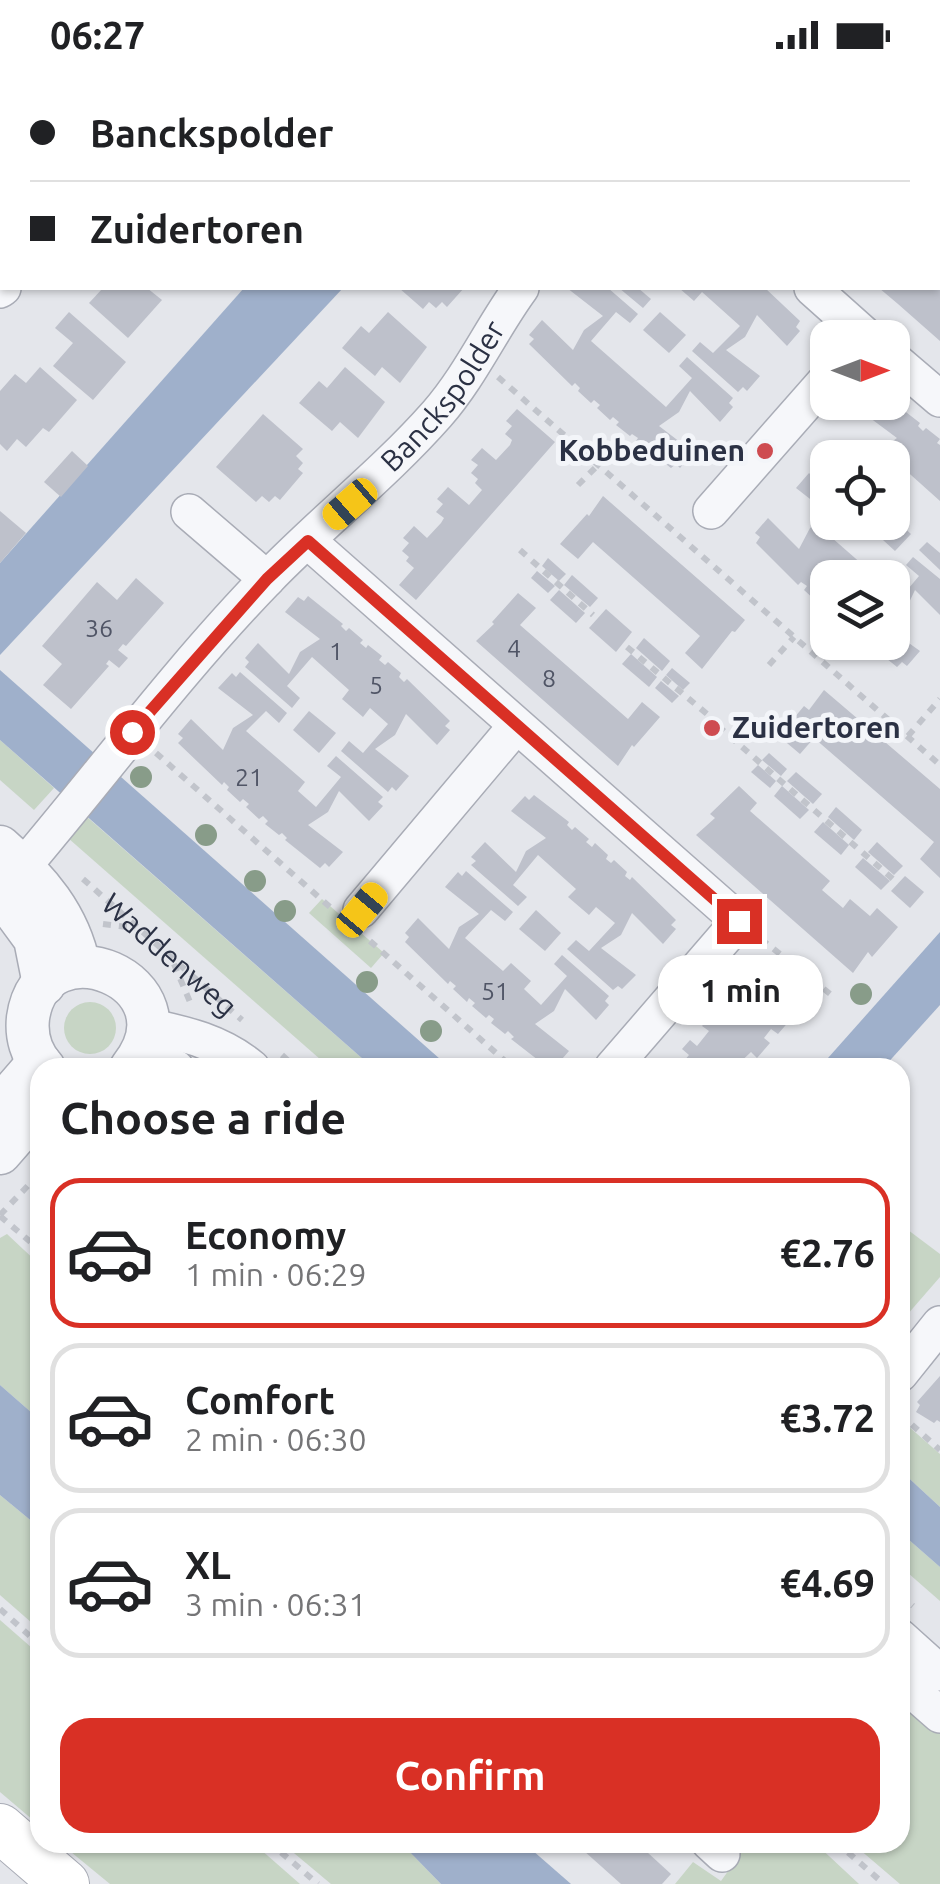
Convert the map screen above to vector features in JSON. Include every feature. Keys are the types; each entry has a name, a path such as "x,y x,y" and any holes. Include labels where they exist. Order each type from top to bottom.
{"main road":[{"path":"0,1804 30,1832"},
{"path":"0,1828 64,1884"},
{"path":"54,1853 90,1884"}],"street":[{"name":"Banckspolder","path":"21,861 267,579 350,504 438,413 478,360 520,290"},
{"path":"814,290 847,320"},
{"path":"910,373 940,399"},
{"path":"711,511 810,398"},
{"path":"190,512 267,579"},
{"path":"308,541 739,921 621,1058"},
{"path":"353,918 516,726"},
{"path":"21,861 35,939 62,975"},
{"path":"39,1058 28,1036 35,995 62,975 96,966 127,980 138,993 149,1054"},
{"name":"Waddenweg","path":"149,1054 192,1035 229,1052 261,1056"},
{"path":"0,1107 30,1077"},
{"path":"0,1153 30,1119"},
{"path":"910,1362 940,1324"},
{"path":"910,1646 940,1673"},
{"path":"910,1689 940,1715"}],"path":[{"path":"478,360 940,765"},
{"path":"578,485 598,464"},
{"path":"520,550 593,615"},
{"path":"769,666 794,638"},
{"path":"627,647 894,880"},
{"path":"908,736 940,700"},
{"path":"128,737 353,918 503,1058"},
{"name":"Waddenweg","path":"21,861 244,1022"},
{"path":"739,921 834,997"},
{"path":"30,1184 0,1216 30,1242"},
{"path":"910,1423 940,1450"},
{"path":"0,1609 30,1636"},
{"path":"282,1853 318,1884"},
{"path":"849,1853 884,1884"}],"green space":[{"path":"0,740 54,788 34,810 0,780"},
{"path":"87,817 362,1058 319,1058 68,838"},
{"path":"322,899 384,953 371,968 309,913"},
{"path":"90,1002 109,1009 116,1028 109,1047 90,1054 71,1047 64,1028 71,1009"},
{"path":"910,1232 940,1254 940,1277 910,1312"},
{"path":"7,1234 30,1256 30,1411 0,1385 0,1238"},
{"path":"910,1428 940,1454 940,1507 910,1479"},
{"path":"0,1495 30,1520 30,1621 0,1595"},
{"path":"910,1541 940,1567 940,1601 910,1575"},
{"path":"0,1620 30,1646 30,1818 0,1792"},
{"path":"910,1707 940,1733 940,1884 900,1884 864,1853 910,1853"},
{"path":"72,1853 264,1853 300,1884 110,1884"},
{"path":"294,1853 411,1853 441,1884 331,1884"},
{"path":"741,1853 826,1853 859,1884 675,1884 693,1862 721,1881"}],"water":[{"path":"242,290 341,290 0,655 0,563"},
{"path":"0,670 439,1058 362,1058 0,740"},
{"path":"940,932 940,1005 892,1058 828,1058"},
{"path":"0,1385 30,1411 30,1520 0,1495"},
{"path":"910,1479 940,1507 940,1567 910,1541"},
{"path":"411,1853 535,1853 571,1884 441,1884"}],"building":[{"path":"101,290 150,290 162,300 128,338 89,303"},
{"path":"401,290 462,290 447,307 442,302 436,308 429,302 423,309"},
{"path":"570,290 610,290 638,314 630,323 616,312 591,341 666,407 692,378 679,366 687,357 733,398 729,403 733,407 720,422 690,391 679,412 659,426 693,452 680,468 676,464 671,468 636,441 638,438 616,425 619,422 613,417 610,420 597,408 600,405 594,400 591,403 575,383 572,386 529,344 534,339 529,335 542,320 573,350 584,330 603,316"},
{"path":"621,290 640,290 651,299 643,308"},
{"path":"681,290 767,290 800,321 796,327 800,331 787,346 757,315 745,337 726,350 760,376 747,391 743,387 738,392 692,351 700,342 713,353 740,326 702,292 694,301"},
{"path":"881,290 940,290 940,341"},
{"path":"69,312 126,362 93,400 53,366 73,343 55,328"},
{"path":"388,312 427,347 400,383 382,367 375,376 342,348 361,326 369,333"},
{"path":"660,312 686,335 669,353 643,330"},
{"path":"40,367 77,400 49,432 43,428 26,447 17,439 7,451 0,444 0,391 15,374 26,383"},
{"path":"345,367 385,402 358,438 340,422 332,431 299,403 319,381 327,388"},
{"path":"517,409 555,442 416,600 399,585 414,568 402,551 409,543 403,538 414,526 427,538 441,523 444,518 436,512 443,504 437,499 448,487 469,505 482,490 471,473 478,465 471,460 482,448 496,460 510,445 512,440 505,434 512,426 506,421"},
{"path":"263,414 303,449 296,456 303,463 298,469 303,473 280,500 275,496 269,502 262,496 256,502 216,467"},
{"path":"910,415 923,431 926,428 940,439 940,501 910,474 910,440 894,440 897,438 873,420 910,420"},
{"path":"72,451 88,466 61,497 44,482"},
{"path":"810,474 810,499 796,488"},
{"path":"603,496 745,620 702,669 685,653 700,636 593,542 578,559 560,544"},
{"path":"0,511 26,533 0,563"},
{"path":"768,518 799,549 810,528 810,540 834,540 857,560 810,560 810,596 804,590 807,586 801,582 798,585 756,543 760,537 755,533"},
{"path":"883,540 905,540 895,551"},
{"path":"927,542 940,553 940,570 919,550"},
{"path":"913,557 940,579 940,615 915,590 910,600 910,587 919,576 910,568"},
{"path":"548,558 566,574 559,581 542,566"},
{"path":"537,571 555,586 548,593 531,578"},
{"path":"572,575 598,598 590,607 564,585"},
{"path":"136,578 164,603 118,650 128,658 119,668 109,660 109,666 71,709 43,685 62,664 42,646 97,582 117,600"},
{"path":"559,590 585,613 576,623 550,600"},
{"path":"518,593 536,608 520,625 628,719 642,702 660,717 632,745 618,766 476,641"},
{"path":"308,596 343,624 346,631 349,628 363,640 360,643 366,648 368,645 382,656 379,660 401,673 399,677 404,682 407,679 450,721 445,726 450,730 437,745 406,714 395,735 375,749 409,776 396,791 392,787 388,792 341,751 349,741 363,753 388,724 370,708 363,717 342,699 349,690 312,657 287,686 300,698 292,708 245,667 249,662 245,658 258,643 289,674 300,652 320,639 285,612 298,597 304,601"},
{"path":"606,609 632,632 616,652 589,628"},
{"path":"644,638 670,661 662,671 636,648"},
{"path":"910,644 920,651 907,666 902,662 897,667 888,660 910,660"},
{"path":"631,654 657,677 649,687 622,664"},
{"path":"672,668 690,683 683,690 666,675"},
{"path":"240,672 287,713 279,723 266,711 246,731 305,782 298,791 316,807 341,777 327,766 336,756 383,797 378,802 383,806 369,821 339,791 328,812 308,825 343,852 329,867 325,863 320,868 285,840 282,833 279,835 265,824 268,821 263,816 259,819 246,807 249,804 243,799 240,802 224,782 222,785 178,743 183,738 178,734 191,719 223,750 233,728 253,715 218,688 232,673 236,677"},
{"path":"661,681 679,696 672,703 655,688"},
{"path":"824,690 940,789 940,878 920,859 934,842 814,738 800,754 781,738 804,706 809,710"},
{"path":"309,711 336,733 319,753 293,730"},
{"path":"769,753 787,769 781,776 762,760"},
{"path":"758,765 776,781 770,788 751,772"},
{"path":"796,772 822,794 813,804 787,781"},
{"path":"739,786 757,803 750,811 830,881 822,890 843,908 850,899 870,916 877,908 898,927 872,957 868,952 853,973 696,835 715,818 710,814"},
{"path":"782,786 809,810 800,819 774,796"},
{"path":"534,795 569,822 572,830 575,827 589,839 586,842 592,847 595,843 608,855 606,859 611,863 614,860 627,872 625,876 630,880 632,877 676,920 671,925 676,929 663,944 632,913 621,935 601,948 636,975 622,989 618,986 613,990 567,949 576,940 589,951 615,923 596,907 589,915 568,897 576,889 538,855 513,885 527,897 518,906 471,865 476,861 471,857 485,842 516,872 526,851 546,838 511,811 525,796 529,800"},
{"path":"836,807 862,830 854,840 828,817"},
{"path":"823,822 849,845 841,855 814,832"},
{"path":"877,842 903,866 894,875 868,852"},
{"path":"863,858 890,881 881,890 855,867"},
{"path":"466,871 513,912 505,921 491,910 465,938 503,971 511,963 531,981 524,989 541,1005 567,976 554,964 562,955 609,996 605,1001 609,1005 596,1020 565,989 554,1011 535,1024 569,1051 563,1058 535,1058 511,1039 514,1037 508,1031 505,1034 491,1023 494,1019 489,1015 486,1018 472,1006 475,1003 469,998 467,1002 453,989 456,986 450,981 448,984 405,942 409,937 405,933 418,918 449,949 459,927 479,914 445,887 458,872 462,876"},
{"path":"905,876 924,892 910,908 891,891"},
{"path":"536,910 561,933 545,951 519,929"},
{"path":"772,960 804,987 784,1014 791,1019 778,1034 771,1029 764,1038 770,1043 757,1058 751,1052 745,1058 686,1058 689,1055 682,1049 690,1040 697,1046 709,1031 702,1026 710,1017 717,1022 730,1008 723,1002 731,993 738,999 750,984 744,979 752,970 758,976"},
{"path":"940,1376 940,1422 934,1423 916,1412 920,1405 917,1402"},
{"path":"586,1853 648,1853 671,1874 662,1884 621,1884"}],"place":[{"name":"Kobbeduinen","path":"765,451"},
{"name":"Zuidertoren","path":"712,728"}],"route":[{"path":"132,732 267,579 308,541 739,921"}]}
